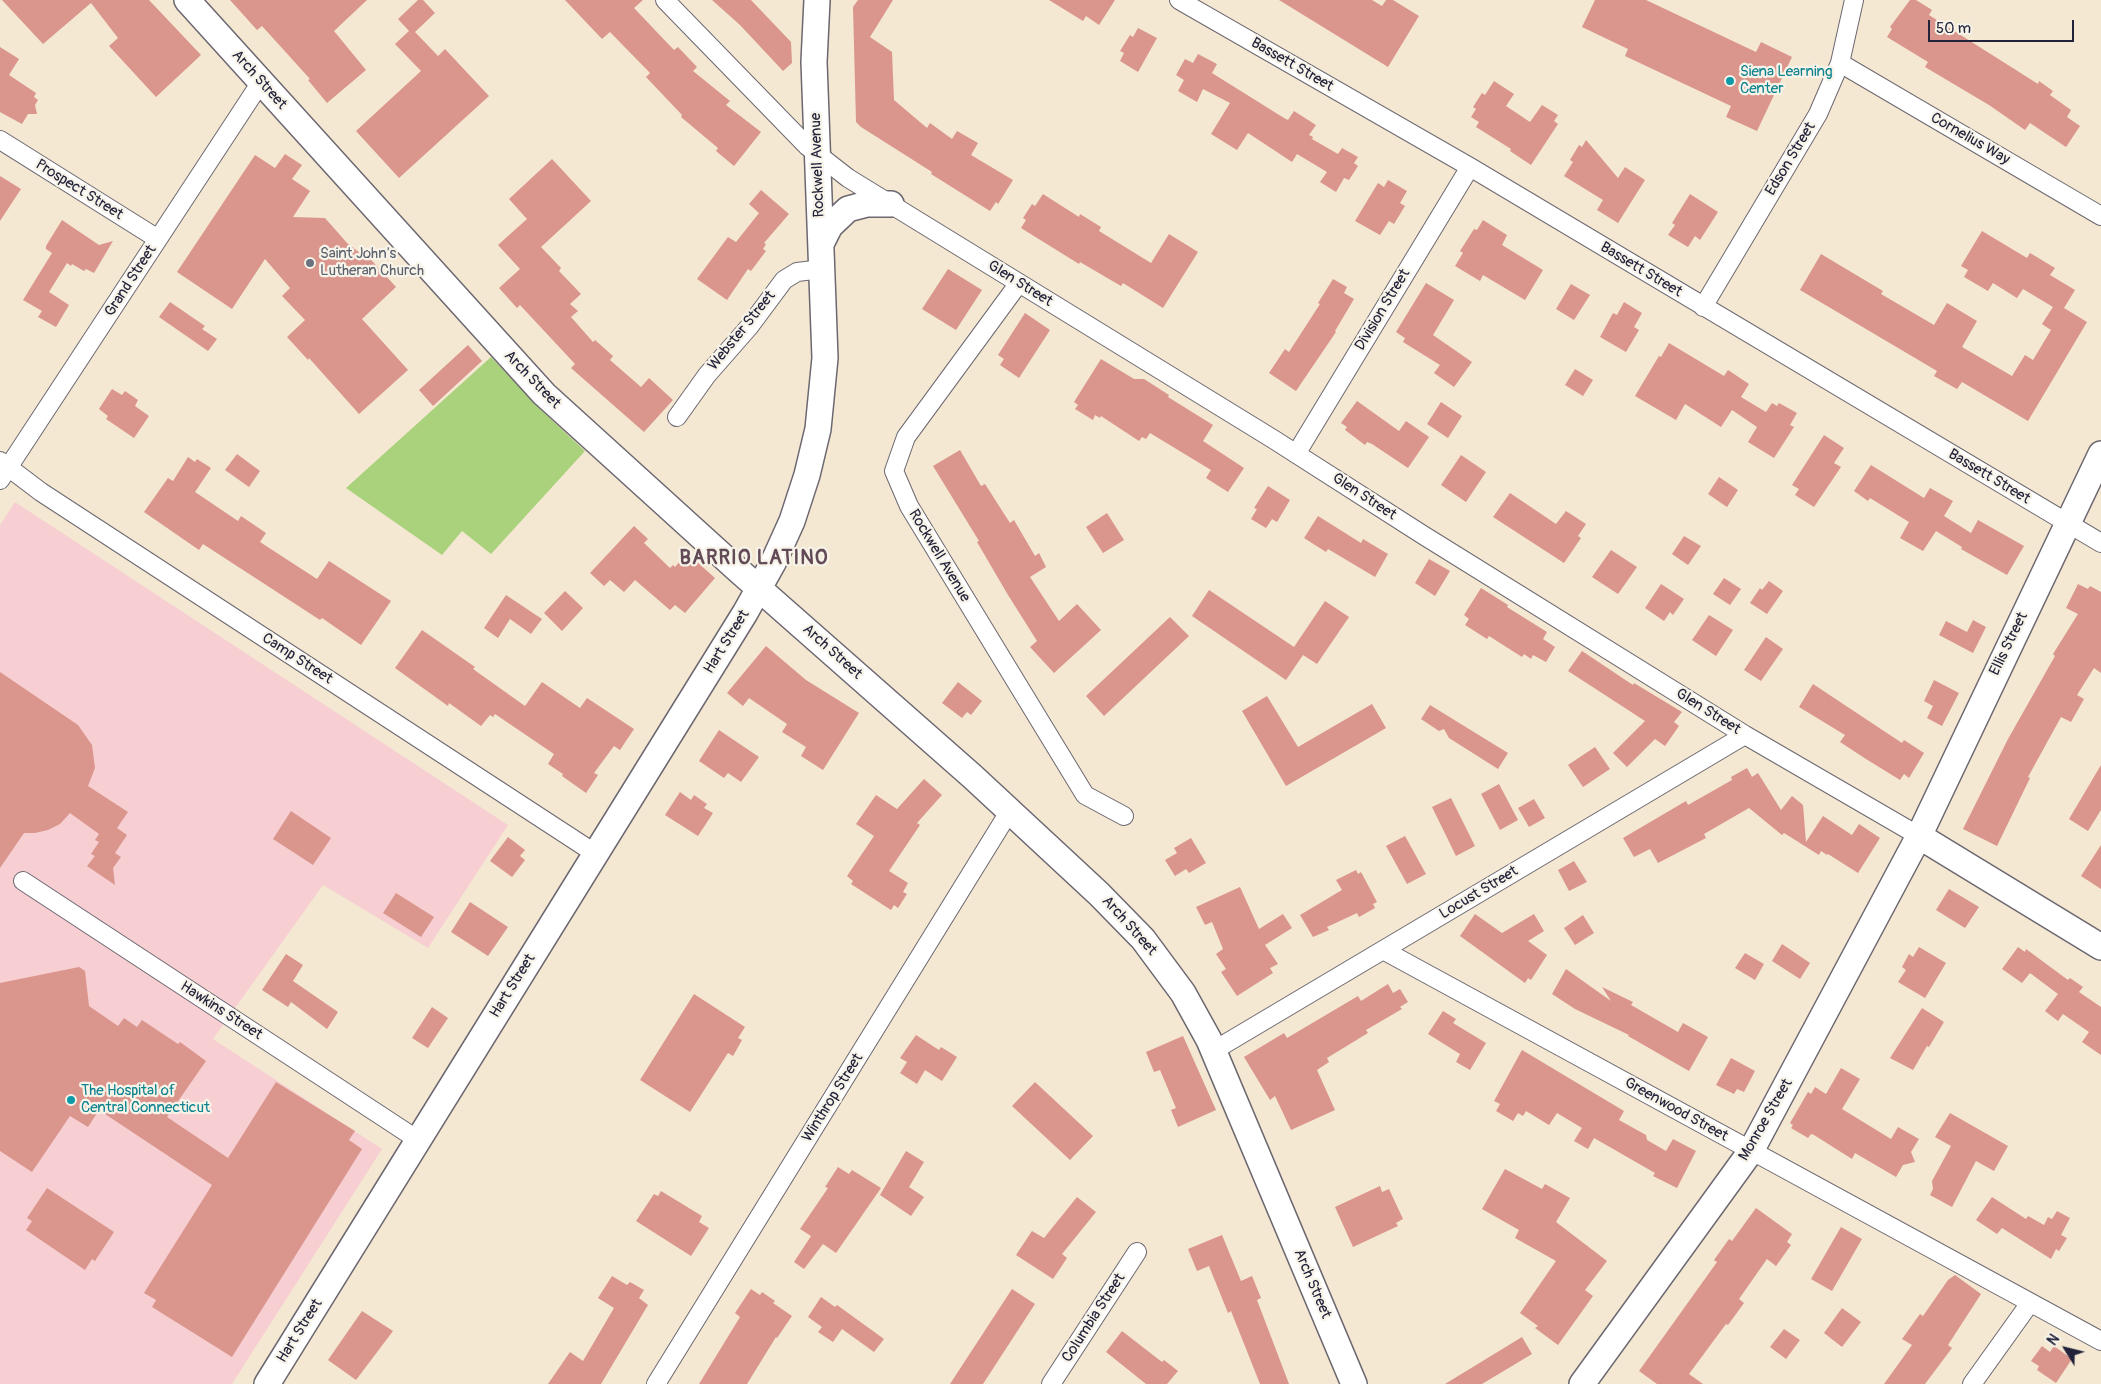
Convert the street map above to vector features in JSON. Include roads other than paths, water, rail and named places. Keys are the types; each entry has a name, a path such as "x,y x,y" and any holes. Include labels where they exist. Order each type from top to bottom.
{"street":[{"name":"Arch Street","path":"187,0 529,380 759,589 818,639 1010,812 1099,894 1143,940 1183,993 1200,1023 1354,1384"},
{"name":"Glen Street","path":"665,0 818,156 891,204 1296,454 1745,735 1919,836 2101,946"},
{"name":"Rockwell Avenue","path":"759,589 774,563 794,515 807,475 817,434 822,395 825,358 814,62 817,0"},
{"name":"Bassett Street","path":"1179,0 1470,167 2101,543"},
{"name":"Edson Street","path":"1703,307 1818,114 1840,63 1854,0"},
{"name":"Cornelius Way","path":"1840,63 2101,216"},
{"name":"Grand Street","path":"3,469 261,82"},
{"name":"Prospect Street","path":"0,140 158,239"},
{"name":"Division Street","path":"1296,454 1470,167"},
{"path":"822,244 830,226 848,209 867,204 891,204"},
{"name":"Webster Street","path":"677,417 707,375 749,326 784,280 796,272 822,269"},
{"name":"Rockwell Avenue","path":"1019,283 906,437 894,472 908,506 1085,795 1124,816"},
{"name":"Ellis Street","path":"1919,836 2101,454"},
{"name":"Camp Street","path":"3,469 596,854"},
{"name":"Hart Street","path":"267,1384 759,589"},
{"name":"Locust Street","path":"1213,1051 1745,735"},
{"name":"Winthrop Street","path":"656,1384 1010,812"},
{"name":"Monroe Street","path":"1582,1384 1751,1151 1919,836"},
{"name":"Hawkins Street","path":"23,882 418,1140"},
{"name":"Greenwood Street","path":"1383,950 2101,1341"},
{"name":"Columbia Street","path":"1054,1383 1137,1252"},
{"path":"1972,1384 2030,1303"}],"place":[{"name":"Siena Learning Center","path":"1730,81"},
{"name":"Saint John's Lutheran Church","path":"310,263"},
{"name":"The Hospital of Central Connecticut","path":"71,1100"}],"district":[{"name":"BARRIO LATINO","path":"754,559"}]}
